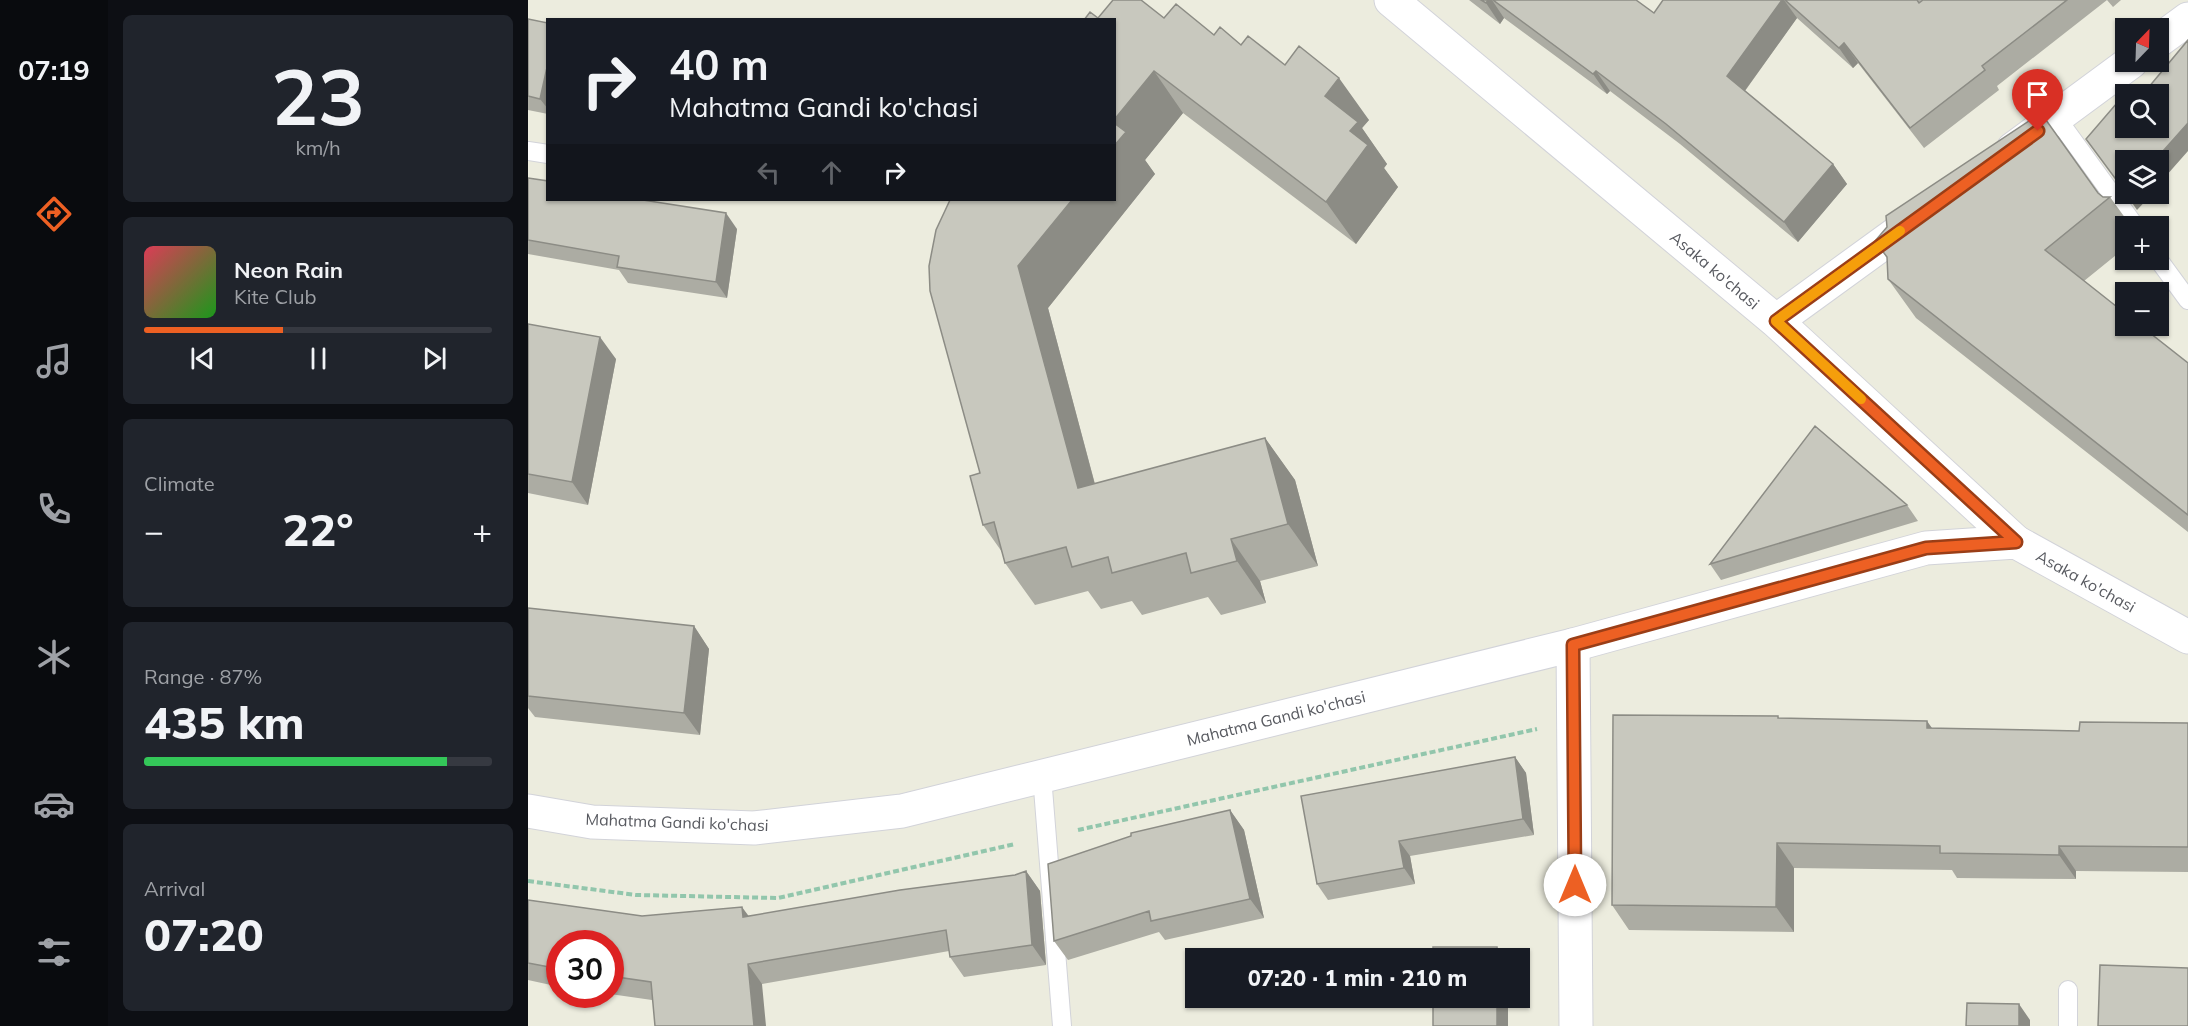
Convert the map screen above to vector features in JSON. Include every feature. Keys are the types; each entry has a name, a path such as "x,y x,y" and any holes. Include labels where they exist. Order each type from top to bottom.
{"street":[{"name":"Asaka ko'chasi","path":"1391,0 1776,321 2016,542 2188,637"},
{"path":"2169,33 2188,19"},
{"path":"1989,166 2117,72"},
{"path":"1776,321 1940,201"},
{"name":"Mahatma Gandi ko'chasi","path":"528,811 592,822 753,828 902,811 1573,645 1926,548 2016,542"},
{"path":"1573,645 1576,1026"}],"lane":[{"path":"2056,117 2128,216"},
{"path":"528,151 546,153"},
{"path":"2166,270 2188,300"},
{"path":"1042,776 1062,1026"},
{"path":"2068,990 2068,1026"}],"building":[{"path":"1113,0 1141,0 1164,18 1176,4 1214,35 1220,27 1241,45 1248,36 1285,65 1299,46 1339,78 1325,96 1358,122 1350,131 1368,145 1326,202 1154,71 1116,118 1116,18 1098,18"},
{"path":"1493,0 1636,0 1654,13 1663,0 1782,0 1727,76 1833,164 1784,222 1666,124 1596,71 1593,74"},
{"path":"1785,0 1917,0 1919,3 1923,0 2067,0 1982,66 1985,70 1910,128 1844,43 1839,48"},
{"path":"1090,12 1098,18 1086,18"},
{"path":"528,19 546,23 546,72 540,99 528,96"},
{"path":"2188,40 2188,123 2164,150 2115,150 2115,178 2086,139 2115,105 2115,138 2169,138 2169,84 2151,84 2161,72 2169,72 2169,63"},
{"path":"2041,113 2098,193 2103,197 2110,197 2045,250 2115,305 2115,336 2154,336 2188,363 2188,515 1888,279 1887,257 1875,241 1887,227 1886,216"},
{"path":"1116,124 1126,132 1116,144"},
{"path":"528,178 546,181 546,201 649,201 726,213 716,282 617,267 619,256 528,240"},
{"path":"950,201 1071,201 1018,266 1078,488 1265,438 1288,524 1231,539 1237,561 1191,573 1186,553 1112,573 1108,557 1072,567 1066,547 1005,563 994,522 983,525 970,476 980,473 930,291 929,266 936,230"},
{"path":"528,324 600,337 572,482 528,474"},
{"path":"1815,426 1907,505 1710,564"},
{"path":"528,608 694,626 684,713 528,696"},
{"path":"1613,715 1778,716 1778,718 1927,721 1927,728 2079,731 2080,722 2188,723 2188,847 2059,846 2059,855 1940,853 1940,846 1777,843 1776,907 1612,905"},
{"path":"1515,757 1523,819 1399,841 1404,868 1317,884 1301,796"},
{"path":"1230,810 1250,899 1151,921 1149,911 1054,941 1048,864 1131,836 1131,833"},
{"path":"1026,871 1032,945 950,957 946,930 748,964 754,1026 655,1026 651,982 624,978 624,930 546,930 546,966 528,963 528,900 642,916 742,907 743,917 900,890 1015,875"},
{"path":"1433,947 1497,947 1497,948"},
{"path":"2100,965 2188,968 2188,1026 2098,1026"},
{"path":"1967,1003 2019,1004 2019,1026 1966,1026"},
{"path":"1433,1008 1497,1008 1497,1026 1433,1026"}],"slow traffic":[{"path":"1861,399 1776,321 1900,231"}],"route":[{"path":"1575,885 1573,645 1926,548 2016,542 1776,321 2038,131"}]}
